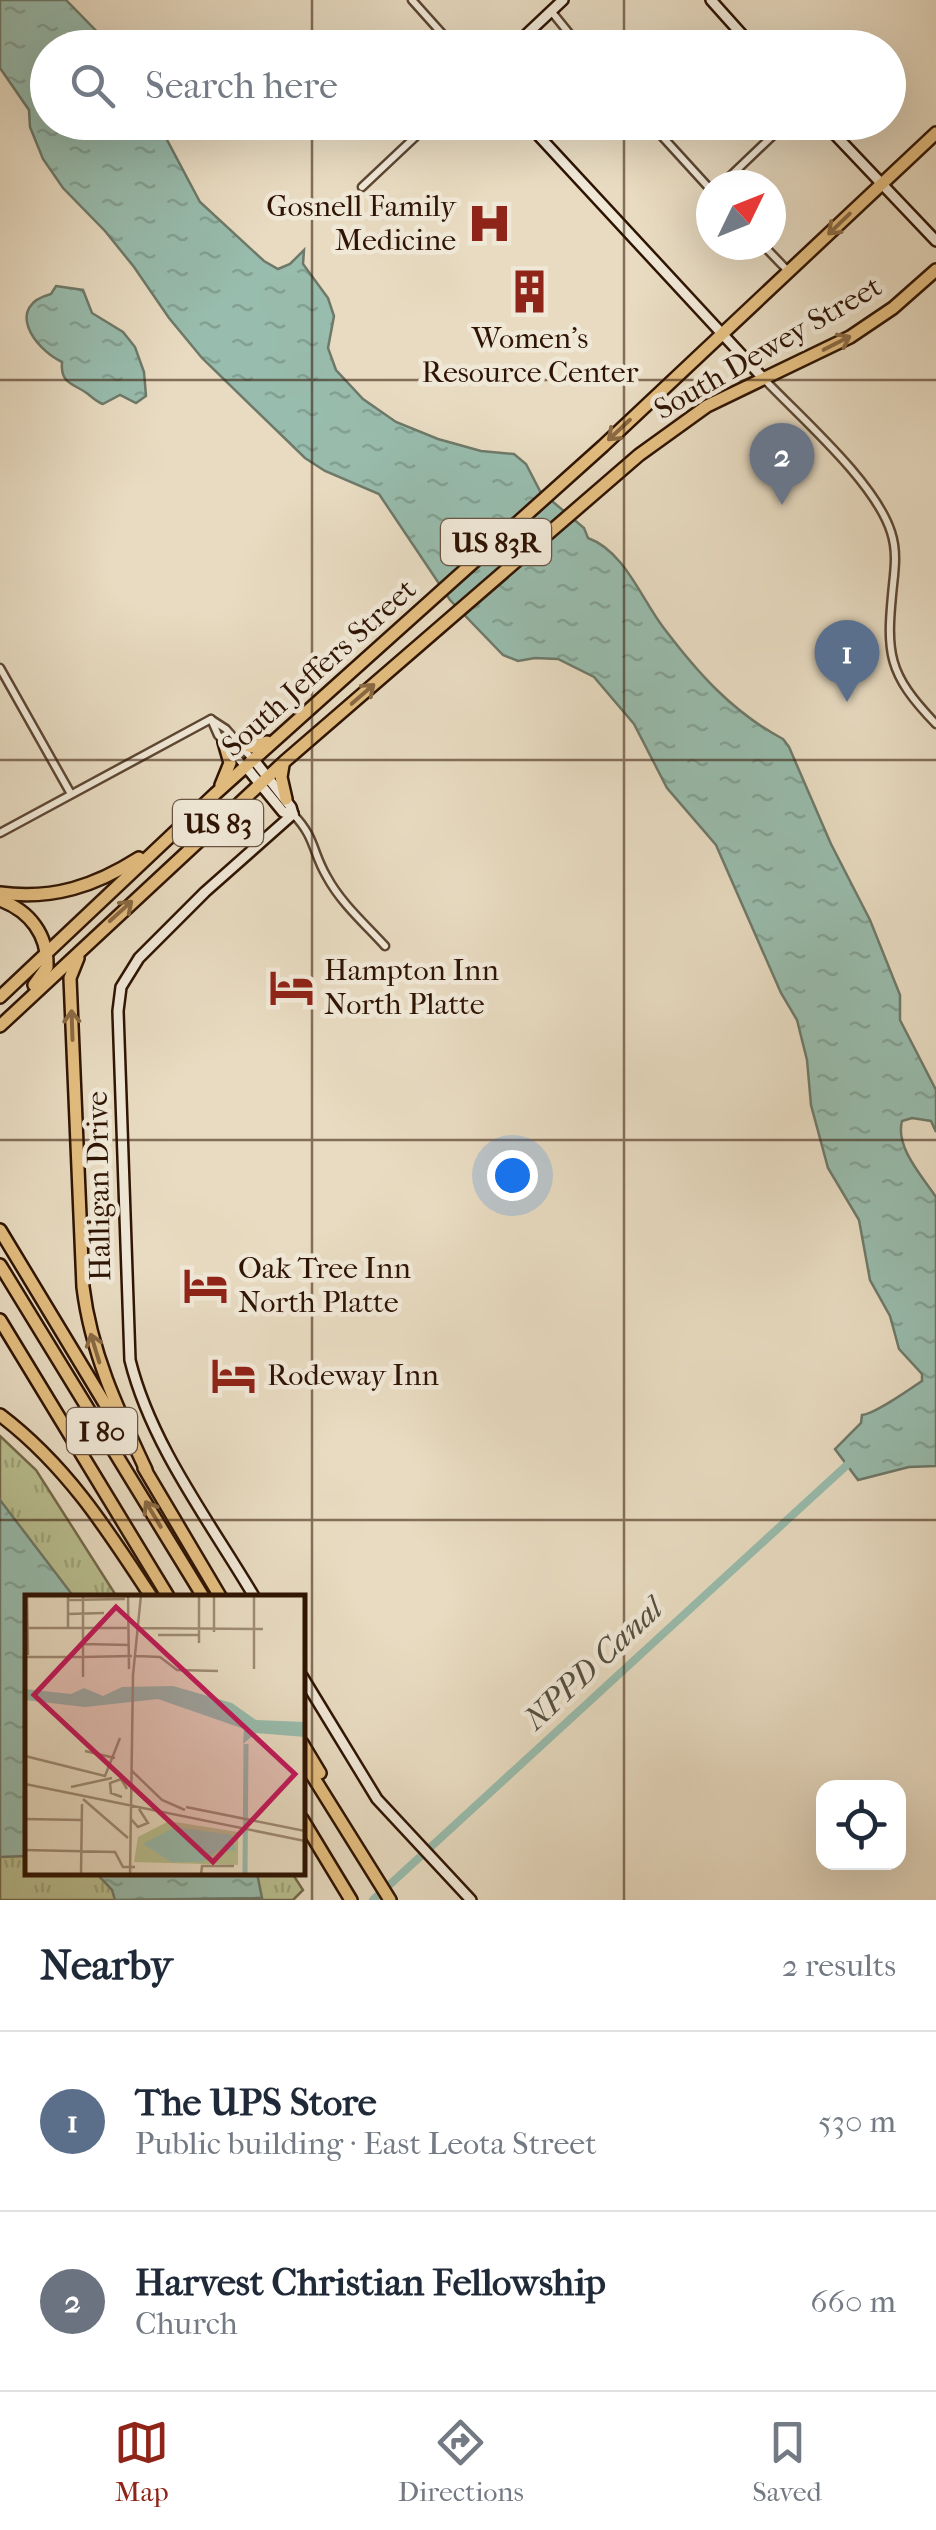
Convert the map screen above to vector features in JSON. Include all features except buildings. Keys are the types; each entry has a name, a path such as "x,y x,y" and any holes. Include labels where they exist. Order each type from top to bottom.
{"highway":[{"name":"South Jeffers Street","path":"0,996 215,794 568,478 936,134"},
{"name":"South Dewey Street","path":"443,626 682,421 850,337 893,308 936,270"},
{"name":"South Jeffers Street","path":"0,1023 284,762 443,626"},
{"path":"239,743 259,746 284,733"},
{"path":"215,794 230,764 224,742"},
{"path":"284,762 281,777 286,800"},
{"path":"0,897 45,895 90,884 168,839"},
{"path":"0,897 28,915 40,934 47,967 0,1023"},
{"path":"97,934 74,964 70,978 83,1287 87,1322 104,1378 146,1470"},
{"path":"0,1230 218,1595"},
{"name":"I 80","path":"0,1265 202,1595"},
{"name":"I 80","path":"0,1320 167,1595"},
{"path":"0,1415 72,1481 150,1595"},
{"path":"305,1748 363,1856"},
{"path":"305,1764 390,1900"},
{"path":"305,1824 351,1900"},
{"path":"305,1833 337,1877"}],"street":[{"path":"412,0 439,30"},
{"path":"532,30 563,0"},
{"path":"711,0 738,30"},
{"path":"551,12 566,30"},
{"path":"362,186 412,140"},
{"path":"543,140 850,470 885,517 895,550 891,655 902,684 936,724"},
{"path":"665,140 696,174"},
{"path":"736,170 767,140"},
{"path":"840,140 936,241"},
{"path":"777,260 788,272"},
{"path":"0,668 71,794"},
{"path":"211,719 224,742 250,764"},
{"path":"211,719 239,743 283,812 292,814"},
{"name":"South Jeffers Street","path":"0,833 211,719"},
{"path":"263,781 286,800 312,838 325,875 335,890 384,946"},
{"name":"Halligan Drive","path":"252,1595 155,1429 130,1360 118,1011 121,987 138,958 292,814"},
{"path":"305,1681 376,1799 471,1900"}],"green space":[{"path":"0,1436 36,1470 116,1595 25,1595 25,1875 293,1875 303,1890 293,1900 0,1900"}],"water":[{"path":"0,0 66,0 95,30 30,30 30,127 29,110 0,68"},
{"path":"35,140 167,140 200,202 264,261 278,269 290,264 304,250 303,264 328,298 334,316 328,348 336,370 363,399 396,422 438,439 481,451 514,454 526,464 540,491 584,528 588,538 601,544 622,564 663,627 702,675 732,704 789,747 831,844 870,920 900,995 900,1020 936,1090 936,1132 931,1121 912,1118 902,1121 901,1131 911,1161 936,1197 936,1466 909,1467 858,1480 835,1449 861,1423 862,1415 922,1381 922,1374 899,1349 890,1316 870,1280 859,1220 828,1168 811,1105 807,1060 797,1020 781,993 716,845 667,788 634,724 594,677 558,659 518,661 503,655 450,600 379,494 305,458 202,358 134,267 63,188"},
{"path":"56,286 83,290 92,313 123,332 135,347 144,372 146,396 136,403 120,395 103,404 65,379 62,362 34,337 27,317 29,308 51,294"},
{"path":"0,1500 72,1595 25,1595 25,1856 0,1857"},
{"path":"98,1875 257,1875 262,1898 115,1900 112,1890"}],"waterway":[{"name":"NPPD Canal","path":"373,1900 847,1465"}],"place":[{"name":"Gosnell Family Medicine","path":"489,223"},
{"name":"Women's Resource Center","path":"530,291"},
{"name":"Harvest Christian Fellowship","path":"782,505"},
{"name":"The UPS Store","path":"847,702"},
{"name":"Hampton Inn North Platte","path":"291,987"},
{"name":"Oak Tree Inn North Platte","path":"205,1285"},
{"name":"Rodeway Inn","path":"234,1375"}]}
